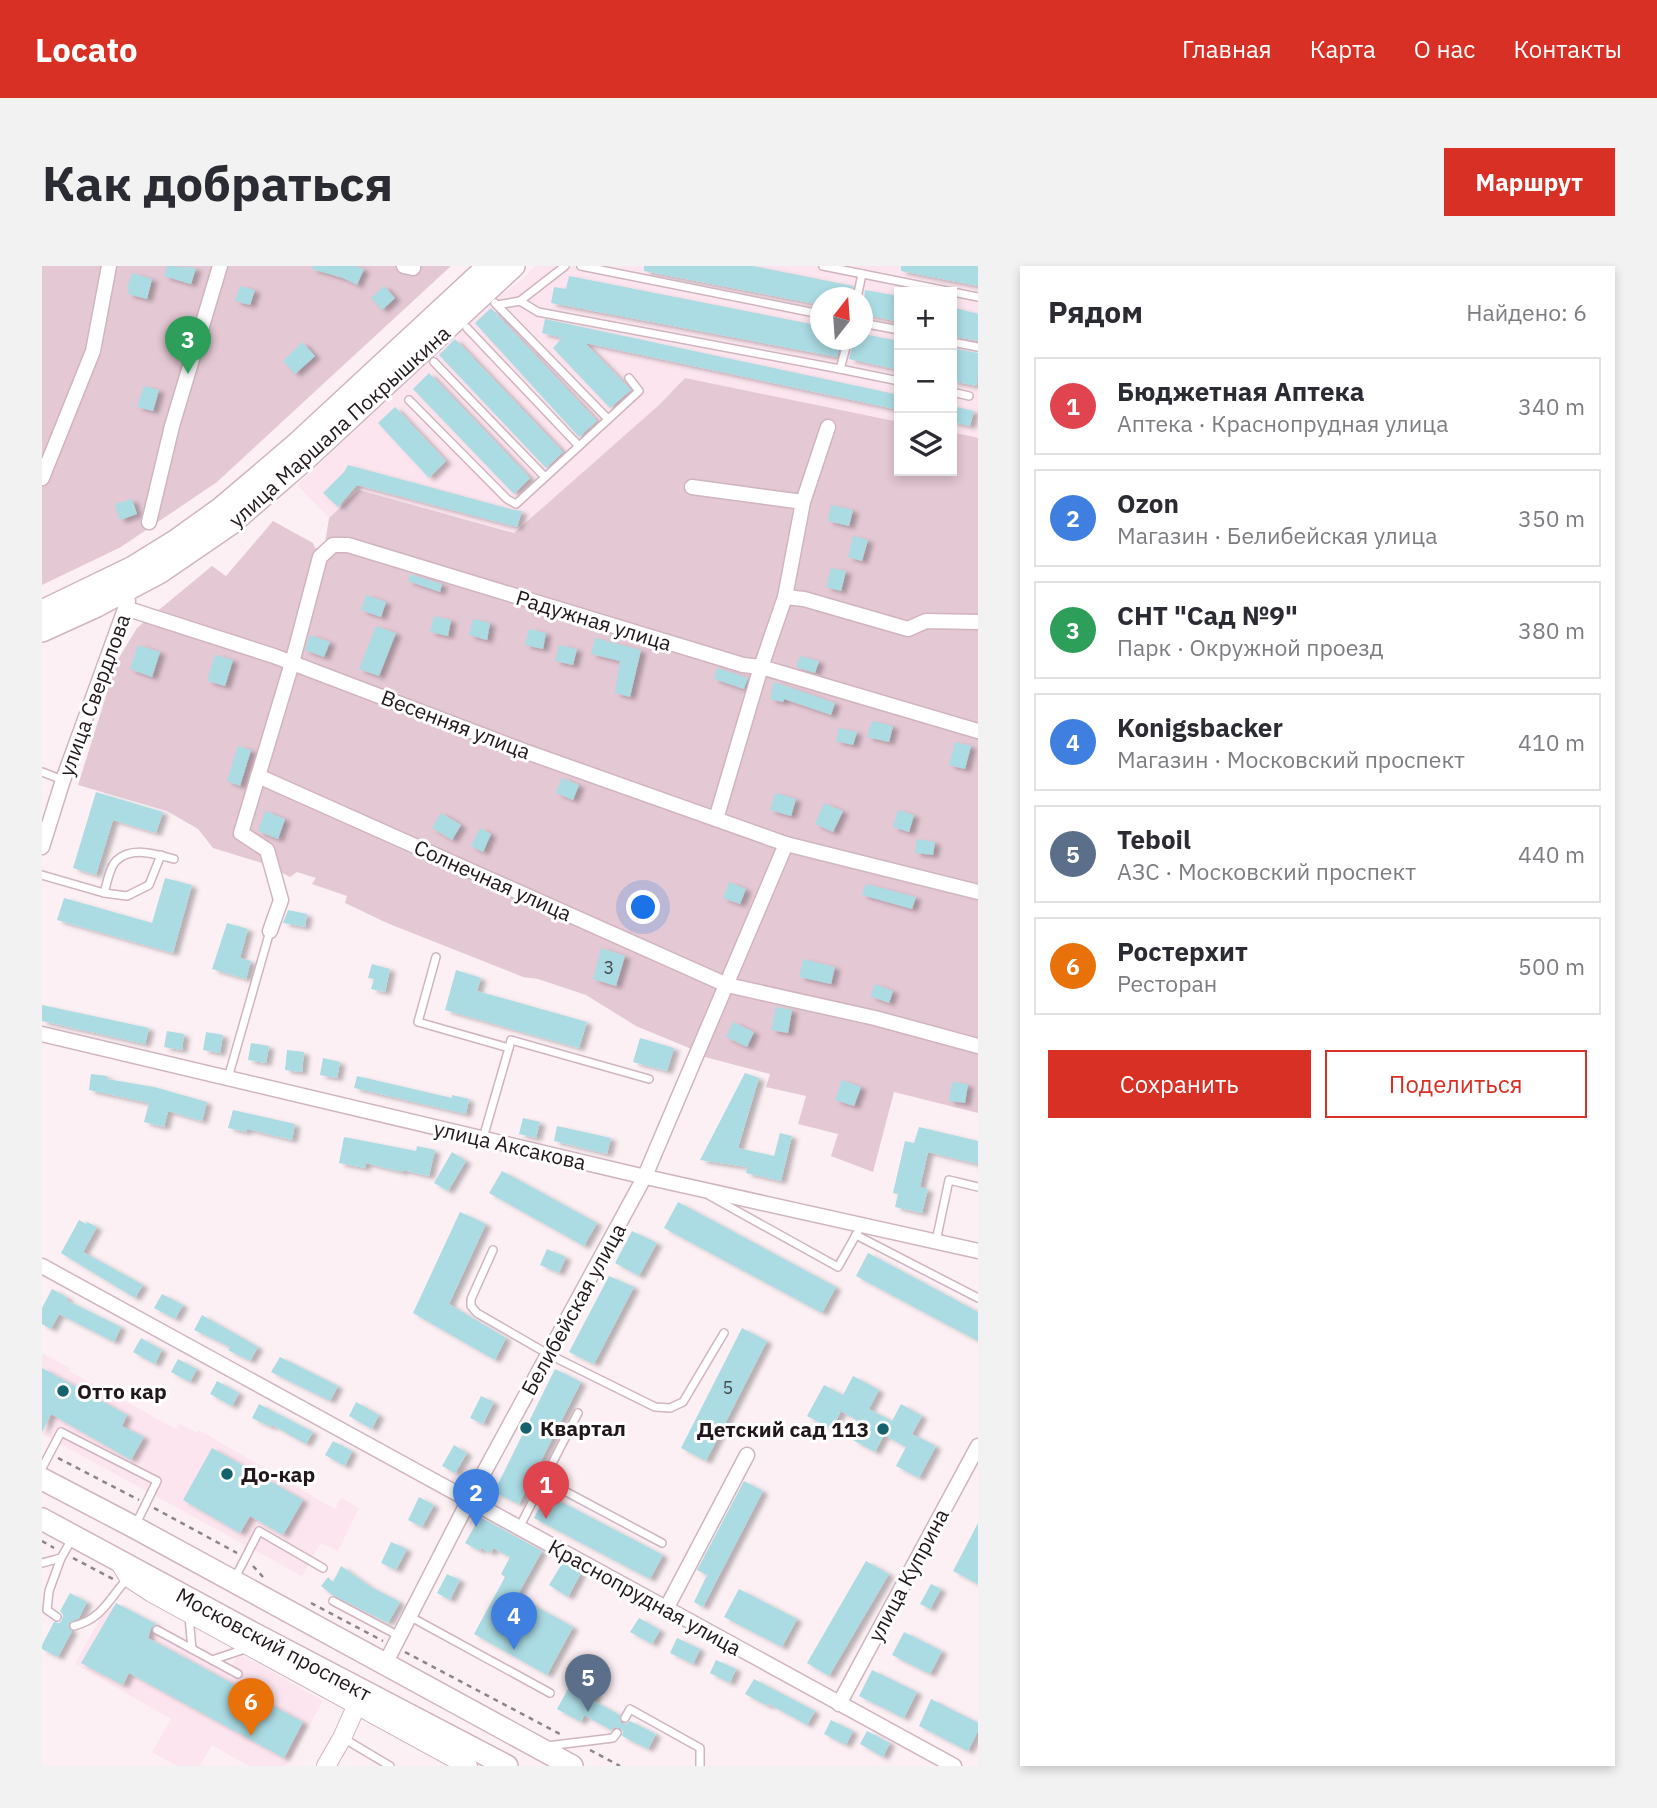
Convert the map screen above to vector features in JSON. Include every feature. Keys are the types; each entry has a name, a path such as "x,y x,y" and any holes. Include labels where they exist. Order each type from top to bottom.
{"main road":[{"name":"улица Маршала Покрышкина","path":"42,611 142,561 221,508 295,445 488,266"},
{"name":"улица Маршала Покрышкина","path":"42,631 138,584 193,551 259,501 491,299 514,266"},
{"name":"Московский проспект","path":"42,1479 572,1766"},
{"name":"Московский проспект","path":"42,1519 66,1549 123,1574 359,1699 503,1765"}],"street":[{"path":"42,478 93,351 109,266"},
{"path":"149,522 172,426 220,266"},
{"path":"716,819 761,667 785,597 803,502 828,427"},
{"path":"692,487 803,502"},
{"name":"Радужная улица","path":"270,931 281,900 267,850 241,833 292,663 320,557 333,545 348,545 743,665 761,667 978,731"},
{"name":"улица Свердлова","path":"42,847 114,634 138,584"},
{"path":"785,597 804,599 908,629 926,621 978,622"},
{"name":"Весенняя улица","path":"125,608 292,663 524,751 786,844 978,892"},
{"path":"89,610 107,617 114,634"},
{"name":"Солнечная улица","path":"258,776 727,985 875,1018 978,1046"},
{"name":"Белибейская улица","path":"385,1664 469,1500 645,1177 786,844"},
{"name":"улица Аксакова","path":"42,1034 694,1188 859,1230 978,1251"},
{"name":"Краснопрудная улица","path":"42,1266 954,1766"},
{"name":"улица Куприна","path":"839,1704 978,1446"},
{"path":"666,1609 747,1455"},
{"path":"123,1574 251,1647 359,1699 382,1721 467,1766"},
{"path":"326,1766 359,1699"},
{"path":"342,1738 353,1727 367,1721 382,1721"}],"lane":[{"path":"520,301 565,266"},
{"path":"581,266 810,312"},
{"path":"823,266 978,297"},
{"path":"859,287 862,274"},
{"path":"491,299 520,301 538,312 894,380"},
{"path":"491,299 608,419"},
{"path":"873,325 894,329"},
{"path":"467,328 579,446"},
{"path":"957,343 978,347"},
{"path":"840,369 845,350"},
{"path":"434,362 545,477"},
{"path":"410,400 507,499 516,504 639,391 629,378"},
{"path":"957,393 969,396"},
{"path":"42,772 63,780"},
{"path":"104,893 114,862 128,854 145,852 174,859"},
{"path":"42,875 104,893 127,896 149,885 160,855"},
{"path":"228,1078 270,931"},
{"path":"436,957 418,1022 509,1048"},
{"path":"483,1138 511,1040 649,1080"},
{"path":"935,1242 949,1180 978,1187"},
{"path":"694,1188 838,1267 859,1230 978,1298"},
{"path":"493,1250 471,1299 471,1306 477,1313 548,1354 655,1407 670,1408 683,1402 724,1333"},
{"path":"520,1526 578,1413"},
{"path":"42,1468 61,1432 157,1481 134,1527"},
{"path":"544,1480 662,1543"},
{"path":"227,1579 259,1531 323,1568"},
{"path":"42,1563 66,1549"},
{"path":"57,1617 47,1610 49,1591 66,1549"},
{"path":"74,1626 90,1622 99,1614 123,1574"},
{"path":"333,1601 399,1636"},
{"path":"189,1612 192,1649"},
{"path":"410,1616 550,1693"},
{"path":"157,1630 237,1674"},
{"path":"212,1660 251,1647"},
{"path":"625,1718 629,1709 700,1748 700,1766"},
{"path":"536,1748 573,1741 613,1738 617,1733"},
{"path":"342,1738 390,1766"}],"path":[{"path":"42,1541 123,1574"}],"shaded area":[{"path":"42,266 451,266 217,482 121,547 42,585"},
{"path":"536,266 978,266 978,438 957,433 957,287 894,287 894,421 685,378 659,405 514,533 360,490 329,518 297,485 487,306"},
{"path":"685,378 894,421 894,476 957,476 957,433 978,438 978,1113 894,1092 873,1172 831,1156 838,1134 798,1124 806,1096 766,1087 770,1074 705,1057 636,1026 586,995 538,979 523,977 387,923 345,903 347,896 312,884 316,878 297,872 290,877 265,864 213,848 198,829 167,811 78,785 117,661 137,628 212,566 226,576 273,521 313,543 315,548 324,549 329,518 359,490 514,533 659,405"},
{"path":"42,1353 70,1368 69,1371 176,1429 179,1424 197,1433 199,1430 335,1509 341,1498 359,1508 338,1551 321,1543 302,1576 42,1434"},
{"path":"108,1604 227,1673 239,1653 323,1701 286,1766 249,1766 212,1745 200,1766 177,1766 152,1752 171,1719 75,1664"}],"building":[{"path":"167,266 196,268 191,284 164,276"},
{"path":"312,266 354,266 364,269 357,285 312,269"},
{"path":"644,266 753,266 853,286 810,287 810,303 644,271"},
{"path":"901,266 978,266 978,286 901,271"},
{"path":"132,273 152,279 147,299 128,294"},
{"path":"569,276 810,324 810,350 839,350 837,357 551,303 554,287 566,289"},
{"path":"240,286 255,290 250,305 235,301"},
{"path":"384,286 395,298 382,310 371,298"},
{"path":"873,291 894,295 894,321 873,316"},
{"path":"491,308 597,421 579,437 475,323"},
{"path":"957,308 978,314 978,341 957,337"},
{"path":"545,319 894,394 894,409 585,343 631,390 610,408 553,348 562,338 542,333"},
{"path":"873,336 894,340 894,369 849,359 851,350 873,350"},
{"path":"455,339 563,452 546,468 439,355"},
{"path":"302,342 315,356 295,374 283,361"},
{"path":"957,349 978,353 977,386 957,382"},
{"path":"429,373 530,478 514,494 413,389"},
{"path":"144,386 159,390 153,411 137,407"},
{"path":"395,407 446,461 429,478 378,423"},
{"path":"957,407 974,411 970,426 957,423"},
{"path":"348,465 522,511 517,527 357,485 338,507 323,493"},
{"path":"132,499 137,514 120,520 115,504"},
{"path":"831,505 853,510 849,526 828,521"},
{"path":"853,536 868,540 862,561 848,557"},
{"path":"831,568 846,571 841,591 826,587"},
{"path":"410,574 442,584 440,592 408,581"},
{"path":"366,595 386,602 381,617 361,610"},
{"path":"434,616 451,620 448,636 430,632"},
{"path":"473,619 490,623 487,640 469,635"},
{"path":"376,626 396,633 379,676 359,669"},
{"path":"529,629 546,633 543,649 525,645"},
{"path":"310,635 330,642 324,657 305,650"},
{"path":"595,638 641,650 630,697 615,693 620,661 591,654"},
{"path":"138,645 160,652 152,677 130,669"},
{"path":"559,645 577,649 573,665 555,661"},
{"path":"215,655 233,660 225,686 207,681"},
{"path":"800,656 819,661 815,673 796,667"},
{"path":"717,668 748,678 744,689 714,679"},
{"path":"774,682 835,703 831,715 784,699 783,702 770,699"},
{"path":"872,721 893,726 889,742 867,737"},
{"path":"839,728 857,732 853,745 836,741"},
{"path":"955,742 971,746 965,769 949,765"},
{"path":"238,746 251,750 240,786 227,781"},
{"path":"562,778 579,785 573,800 556,793"},
{"path":"96,792 163,812 156,833 113,820 96,875 73,868"},
{"path":"775,793 796,799 791,816 770,810"},
{"path":"824,803 843,811 833,832 815,824"},
{"path":"898,810 914,815 909,832 893,827"},
{"path":"265,811 285,819 278,839 258,831"},
{"path":"441,813 461,825 452,840 432,828"},
{"path":"480,828 491,834 483,852 471,846"},
{"path":"917,839 935,842 933,855 915,853"},
{"path":"165,878 192,885 173,953 57,920 64,898 152,923"},
{"path":"729,882 746,889 740,904 723,898"},
{"path":"866,884 916,897 912,909 862,895"},
{"path":"288,910 307,914 305,927 283,923"},
{"path":"227,923 248,929 240,958 251,961 246,979 212,969"},
{"path":"601,948 625,956 616,986 593,979"},
{"path":"803,959 835,967 831,984 799,977"},
{"path":"372,964 390,969 385,992 371,989 374,979 368,978"},
{"path":"456,970 481,978 477,991 587,1022 579,1048 445,1010"},
{"path":"875,984 893,991 889,1003 870,996"},
{"path":"42,1005 149,1028 145,1044 42,1021"},
{"path":"776,1007 792,1010 788,1033 771,1030"},
{"path":"733,1022 754,1032 747,1047 726,1037"},
{"path":"167,1031 184,1034 182,1050 164,1047"},
{"path":"206,1032 223,1035 220,1053 203,1050"},
{"path":"640,1038 674,1048 667,1071 633,1062"},
{"path":"251,1043 269,1046 266,1063 248,1060"},
{"path":"287,1050 304,1052 302,1072 285,1070"},
{"path":"323,1058 340,1062 337,1078 320,1075"},
{"path":"745,1073 759,1078 738,1148 774,1156 780,1133 792,1136 781,1181 746,1173 747,1167 700,1160"},
{"path":"91,1074 154,1087 207,1102 202,1121 168,1111 164,1127 144,1122 149,1103 89,1090"},
{"path":"357,1076 452,1098 452,1095 469,1099 466,1114 354,1088"},
{"path":"842,1080 861,1087 854,1106 835,1100"},
{"path":"952,1082 968,1084 965,1103 949,1101"},
{"path":"233,1110 295,1124 292,1140 247,1129 246,1132 228,1128"},
{"path":"523,1118 540,1122 536,1138 519,1134"},
{"path":"557,1126 611,1138 607,1154 554,1141"},
{"path":"919,1127 978,1141 978,1164 928,1152 920,1187 928,1189 922,1213 895,1207 898,1194 893,1193 905,1141 914,1143"},
{"path":"344,1137 416,1151 417,1146 435,1150 429,1176 366,1163 365,1168 339,1163"},
{"path":"452,1152 466,1161 448,1191 434,1183"},
{"path":"502,1171 597,1223 584,1246 489,1193"},
{"path":"678,1202 836,1287 822,1313 664,1228"},
{"path":"460,1212 486,1224 449,1304 506,1338 495,1360 413,1313"},
{"path":"79,1220 97,1227 83,1252 143,1285 135,1298 61,1253"},
{"path":"632,1231 657,1243 639,1276 615,1263"},
{"path":"547,1249 566,1257 559,1273 540,1265"},
{"path":"868,1253 978,1312 978,1341 856,1276"},
{"path":"609,1276 634,1287 594,1364 569,1352"},
{"path":"52,1289 68,1298 66,1300 121,1327 114,1342 59,1314 51,1329 42,1324 42,1308"},
{"path":"162,1294 183,1305 175,1319 154,1308"},
{"path":"202,1315 258,1347 250,1361 228,1350 230,1347 194,1330"},
{"path":"742,1328 767,1341 706,1461 681,1448"},
{"path":"141,1338 162,1350 155,1364 133,1352"},
{"path":"280,1357 338,1386 330,1401 271,1372"},
{"path":"178,1359 197,1369 190,1382 171,1372"},
{"name":"Отто кар","path":"42,1368 127,1415 122,1426 144,1437 131,1460 51,1414 42,1432"},
{"path":"555,1369 581,1382 519,1504 494,1492"},
{"path":"853,1376 879,1390 869,1409 892,1421 901,1404 922,1416 912,1434 936,1446 919,1478 896,1466 906,1447 884,1435 875,1452 853,1440 862,1423 841,1411 832,1429 807,1416 824,1385 843,1395"},
{"path":"217,1381 239,1393 232,1406 210,1394"},
{"path":"481,1396 494,1402 483,1424 470,1418"},
{"path":"356,1402 379,1415 372,1429 349,1416"},
{"path":"259,1404 313,1432 306,1444 272,1425 271,1427 252,1418"},
{"path":"333,1441 352,1451 345,1466 325,1455"},
{"path":"454,1445 467,1453 455,1473 442,1466"},
{"name":"До-кар","path":"212,1448 303,1500 283,1535 250,1516 240,1533 183,1500"},
{"path":"744,1481 763,1491 703,1607 694,1602 707,1575 697,1570"},
{"path":"546,1494 663,1555 650,1579 534,1518"},
{"path":"419,1497 434,1505 422,1527 408,1520"},
{"path":"480,1517 542,1551 517,1596 573,1627 547,1675 474,1634 505,1577 501,1574 510,1557 493,1548 491,1553 465,1543"},
{"path":"978,1523 978,1584 953,1571"},
{"path":"391,1542 407,1549 396,1570 381,1563"},
{"path":"866,1561 889,1574 829,1676 807,1663"},
{"path":"563,1562 581,1573 568,1597 549,1585"},
{"path":"341,1566 369,1586 400,1602 388,1623 332,1595 321,1586 328,1577 333,1582"},
{"path":"447,1574 460,1580 450,1600 437,1593"},
{"path":"931,1584 941,1589 930,1609 920,1604"},
{"path":"739,1589 797,1619 782,1647 724,1617"},
{"path":"70,1593 87,1602 79,1618 69,1623 68,1627 72,1631 58,1657 42,1649 42,1645 54,1622 59,1623 62,1620 60,1611"},
{"path":"116,1603 156,1624 151,1628 148,1638 303,1722 284,1758 129,1673 123,1685 81,1663"},
{"path":"639,1618 660,1630 652,1644 630,1632"},
{"path":"904,1632 942,1651 930,1674 892,1655"},
{"path":"677,1638 700,1649 693,1664 670,1653"},
{"path":"716,1660 736,1669 730,1683 710,1673"},
{"path":"872,1670 917,1692 904,1718 859,1696"},
{"path":"754,1679 815,1711 807,1725 745,1694"},
{"path":"573,1680 596,1693 592,1700 620,1715 621,1723 630,1721 656,1734 648,1749 622,1736 623,1731 620,1728 611,1730 584,1715 581,1722 557,1709"},
{"path":"931,1699 978,1723 978,1731 968,1751 919,1726"},
{"path":"831,1720 853,1731 846,1745 824,1734"},
{"path":"867,1731 890,1743 883,1757 860,1744"}],"place":[{"name":"СНТ \"Сад №9\"","path":"188,374"},
{"name":"Отто кар","path":"63,1391"},
{"name":"Квартал","path":"526,1428"},
{"name":"Детский сад 113","path":"883,1429"},
{"name":"До-кар","path":"227,1474"},
{"name":"Бюджетная Аптека","path":"546,1519"},
{"name":"Ozon","path":"476,1527"},
{"name":"Konigsbacker","path":"514,1650"},
{"name":"Teboil","path":"588,1712"},
{"name":"Ростерхит","path":"251,1736"}]}
